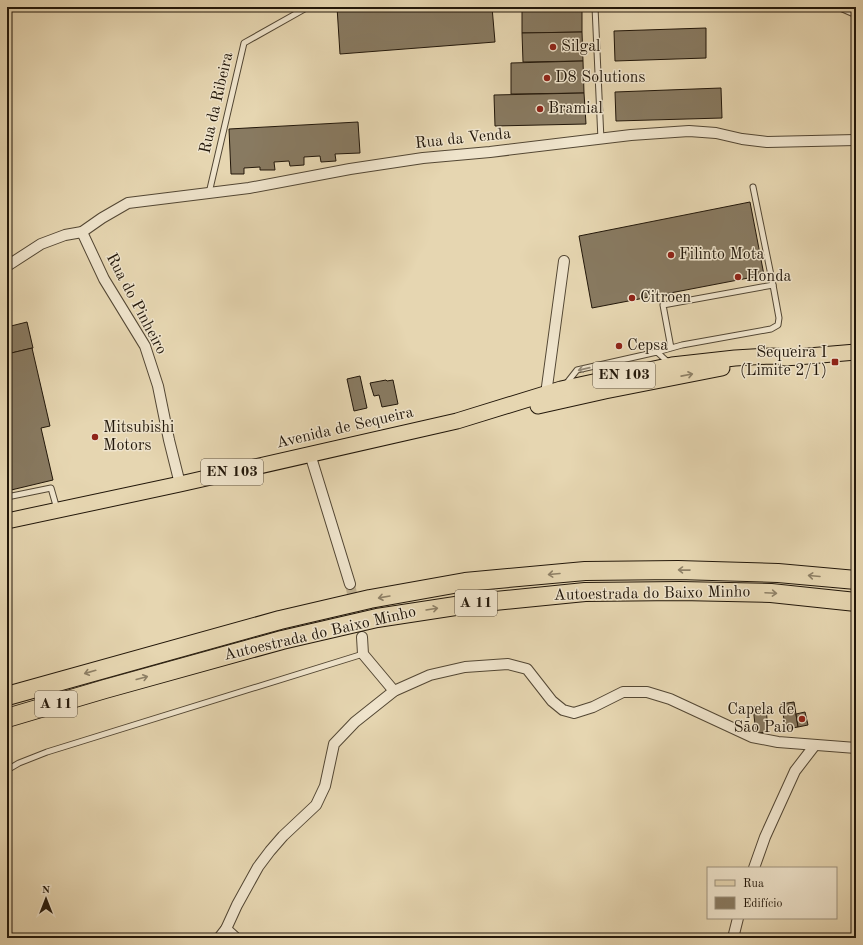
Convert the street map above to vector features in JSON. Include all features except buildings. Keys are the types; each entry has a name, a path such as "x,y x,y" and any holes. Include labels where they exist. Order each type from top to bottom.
{"highway":[{"name":"Autoestrada do Baixo Minho","path":"7,696 280,620 370,599 465,582 585,571 678,570 778,573 856,580"},
{"name":"Autoestrada do Baixo Minho","path":"7,718 282,640 377,618 475,603 585,592 680,591 771,593 856,602"}],"main road":[{"name":"Avenida de Sequeira","path":"457,421 491,417 605,391 757,362 856,352"},
{"name":"Avenida de Sequeira","path":"7,521 180,484 457,421 561,389 575,381 672,365 770,356 796,357"}],"street":[{"name":"Rua da Venda","path":"82,232 128,203 249,188 350,169 423,158 689,130 767,142 856,140"},
{"path":"7,266 41,244 65,235 82,232"},
{"name":"Rua do Pinheiro","path":"82,232 104,279 145,346 158,386 180,484"},
{"path":"546,394 564,261"},
{"path":"310,454 350,584"},
{"path":"362,638 363,654 394,691"},
{"path":"219,938 226,929 251,880 270,850 316,805 325,786 334,744 355,722 394,691 430,675 465,667 508,664 527,669 552,701 563,710 574,714 593,707 623,692 647,692 670,699 752,737 778,742 856,748"},
{"path":"754,867 765,837 795,771 815,745"},
{"path":"733,938 738,919"},
{"path":"226,929 236,938"}],"lane":[{"name":"Rua da Ribeira","path":"209,193 244,43 308,7"},
{"path":"595,7 601,140"},
{"path":"838,7 856,15"},
{"path":"605,391 591,390 575,381 577,370 671,348 771,329 778,325 779,318 753,187"},
{"path":"671,348 662,305 773,285"},
{"path":"626,387 644,378 662,374 672,365 657,352"},
{"path":"7,497 50,488 58,510"},
{"path":"7,770 19,763 47,752 363,654"}],"tunnel":[{"path":"350,584 359,627"}],"place":[{"name":"Silgal","path":"553,47"},
{"name":"D8 Solutions","path":"547,78"},
{"name":"Bramial","path":"540,109"},
{"name":"Filinto Mota","path":"671,255"},
{"name":"Honda","path":"738,277"},
{"name":"Citroen","path":"632,298"},
{"name":"Cepsa","path":"619,346"},
{"name":"Sequeira I (Limite 2/1)","path":"835,362"},
{"name":"Mitsubishi Motors","path":"95,437"},
{"name":"Capela de São Paio","path":"802,719"}]}
